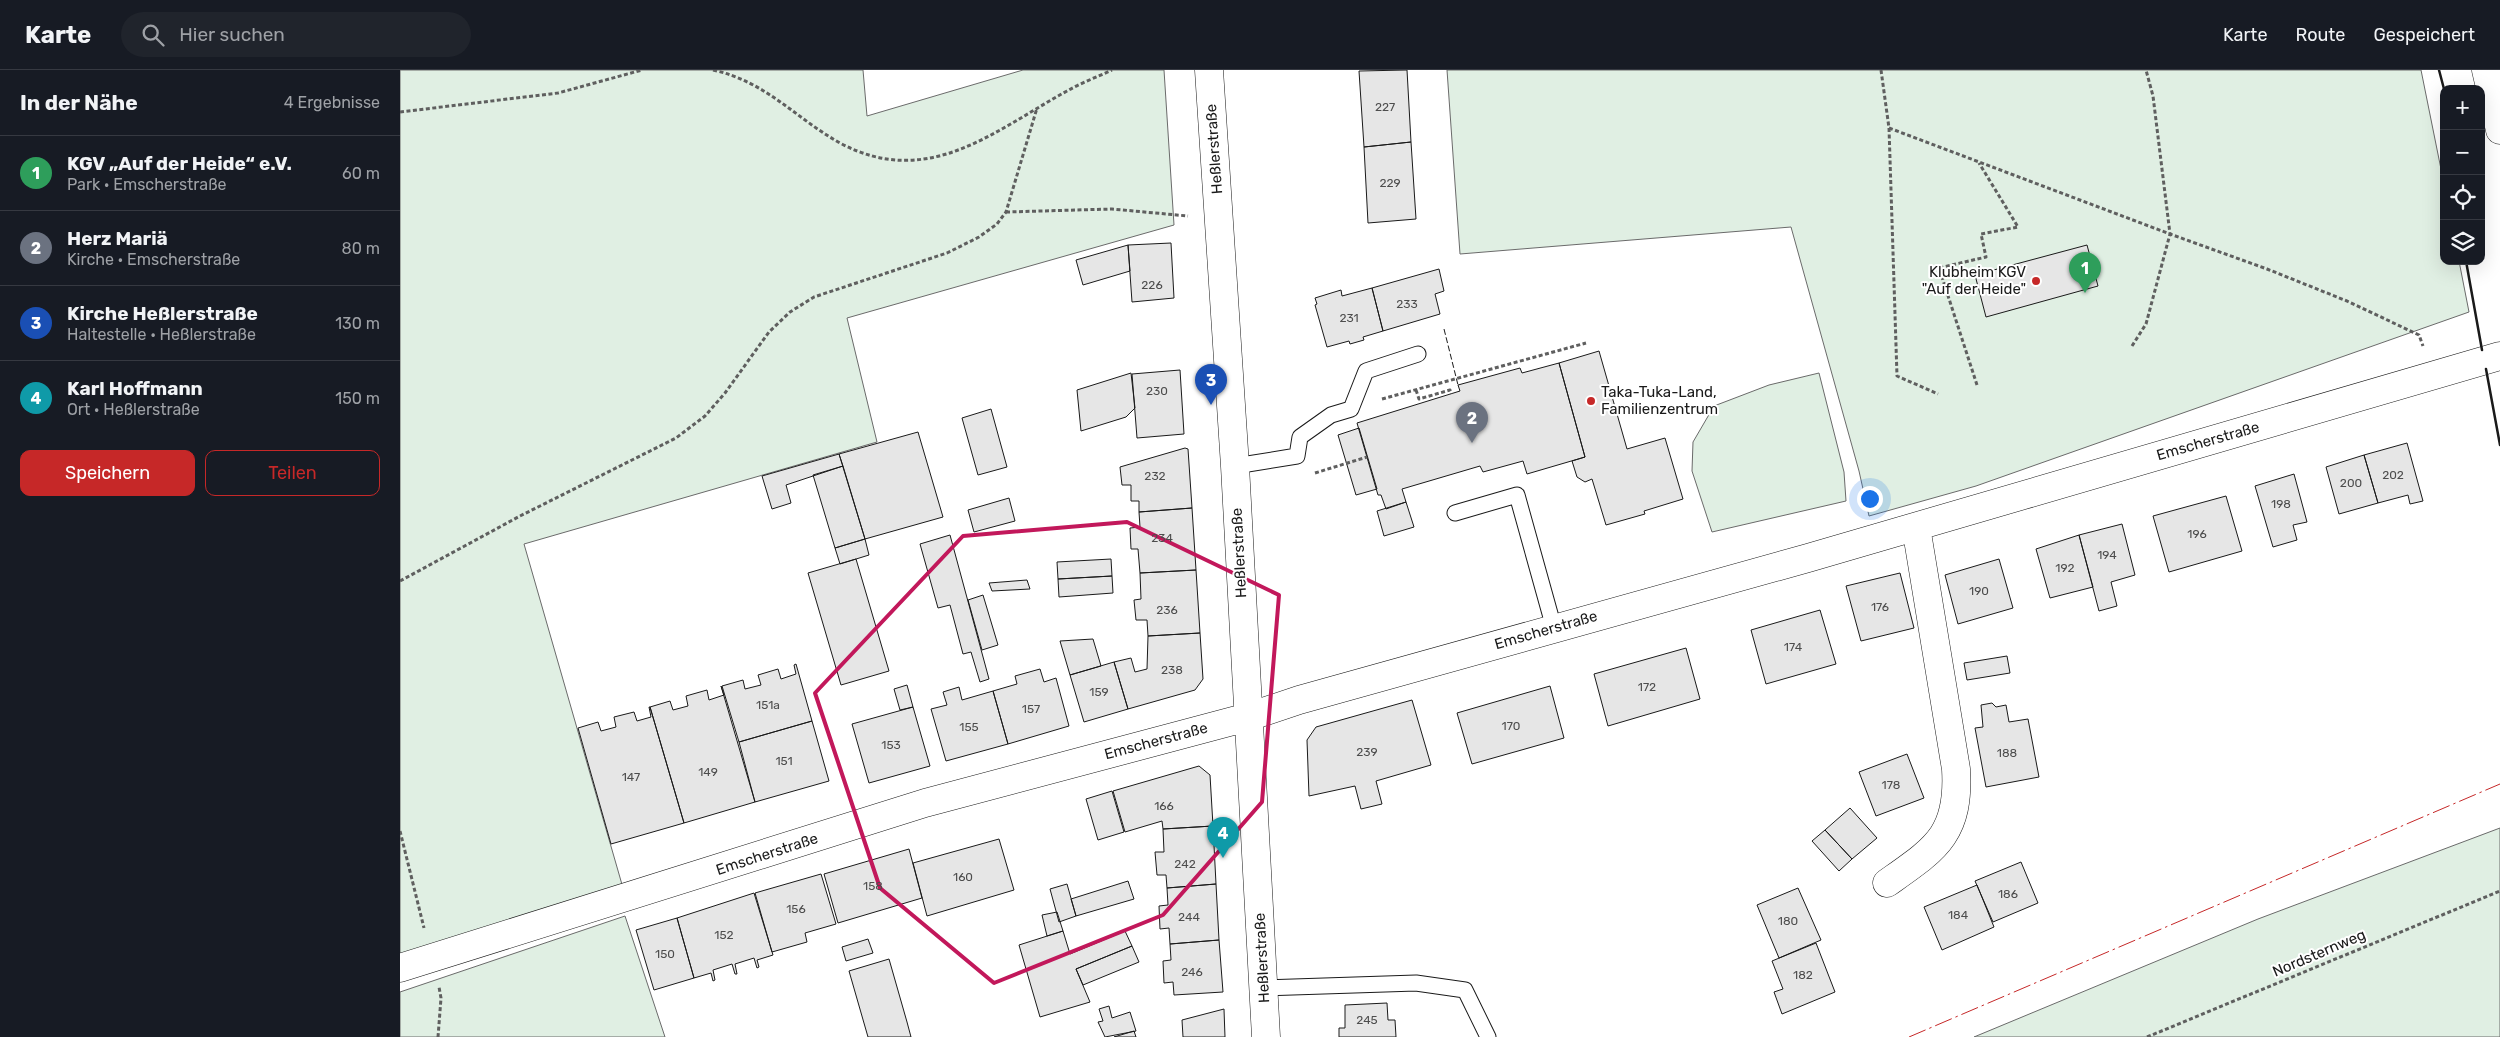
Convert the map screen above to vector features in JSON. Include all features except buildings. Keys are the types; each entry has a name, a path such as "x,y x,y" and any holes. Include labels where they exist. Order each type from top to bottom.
{"main road":[{"name":"Heßlerstraße","path":"1209,70 1235,466 1266,1037"},
{"path":"2486,70 2500,130"},
{"name":"Emscherstraße","path":"400,968 434,959 926,803 1248,717 1299,700 1916,527 2500,356"},
{"path":"1886,883 1936,845 1952,817 1956,794 1956,769 1916,527"}],"lane":[{"path":"1235,466 1297,456 1300,437 1331,415 1350,408 1366,371 1418,354"},
{"path":"1455,513 1518,495 1554,628"},
{"path":"1264,988 1416,983 1465,990 1488,1037"}],"path":[{"path":"400,112 550,94 642,70"},
{"path":"713,70 748,80 841,143 867,154 899,159 925,160 953,154 979,142 1068,90 1112,70"},
{"path":"1881,70 1889,128 1897,376 1938,394"},
{"path":"2132,346 2146,324 2170,234 2153,96 2146,70"},
{"path":"400,581 520,516 676,438 705,416 769,332 790,312 814,297 947,253 979,237 997,224 1006,212 1038,108"},
{"path":"1889,128 2170,234 2267,268 2347,301 2419,334 2433,375"},
{"path":"1977,385 1939,268 1986,257 1980,234 2018,227 1978,162"},
{"path":"1006,212 1112,209 1152,211 1219,220"},
{"path":"1350,408 1586,343"},
{"path":"1416,390 1419,399 1450,390 1451,394"},
{"path":"1327,469 1367,457"},
{"path":"400,831 420,914 434,959 441,998 438,1037"},
{"name":"Nordsternweg","path":"2147,1037 2500,890"}],"highlighted area":[{"path":"1127,522 1279,595 1262,802 1163,915 994,983 880,888 815,693 963,536"}],"green space":[{"path":"400,70 863,70 867,116 1023,70 1164,70 1174,225 847,318 877,442 524,544 623,888 400,964"},
{"path":"1447,70 2421,70 2440,164 2440,265 2460,265 2469,312 1976,486 1869,516 1859,471 1791,227 1460,254"},
{"path":"1819,373 1844,472 1846,501 1712,532 1692,471 1693,442 1714,406 1769,385"},
{"path":"2500,828 2500,1037 1974,1037 2258,919"},
{"path":"625,916 665,1037 400,1037 400,992"}],"fence":[{"path":"1444,329 1458,385"}],"wall":[{"path":"2439,70 2443,85"},
{"path":"2467,265 2482,350"},
{"path":"2486,369 2500,445"}],"power":[{"path":"1909,1037 2500,784"}],"place":[{"name":"Klubheim KGV \"Auf der Heide\"","path":"2036,281"},
{"name":"KGV „Auf der Heide“ e.V.","path":"2085,293"},
{"name":"Taka-Tuka-Land, Familienzentrum","path":"1591,401"},
{"name":"Kirche Heßlerstraße","path":"1211,405"},
{"name":"Herz Mariä","path":"1472,443"},
{"name":"Karl Hoffmann","path":"1223,858"}]}
